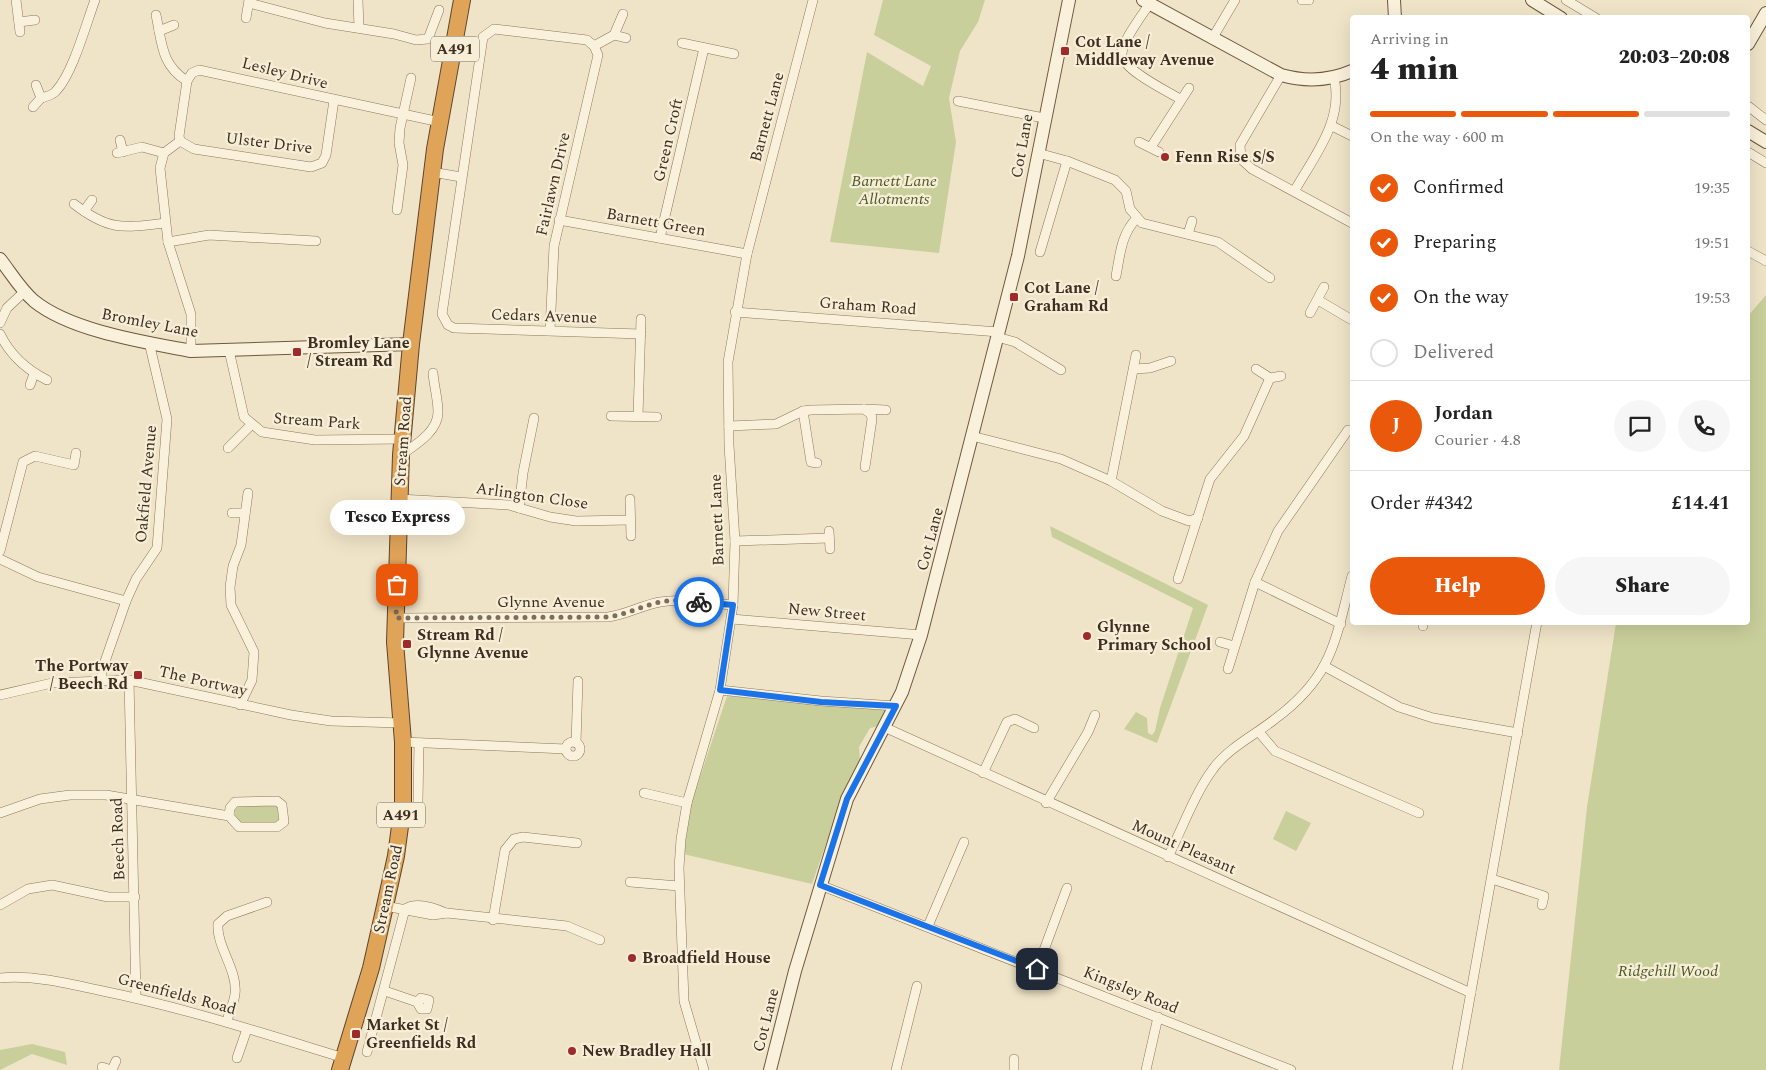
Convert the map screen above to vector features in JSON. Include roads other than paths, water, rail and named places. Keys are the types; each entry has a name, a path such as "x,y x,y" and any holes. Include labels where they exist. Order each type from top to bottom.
{"highway":[{"name":"Stream Road","path":"342,1064 371,968 396,856 411,742 401,723 395,642 402,447 411,344 432,172 462,0"}],"street":[{"path":"16,0 20,32"},
{"path":"33,107 42,98 51,95 60,86 74,56 95,0"},
{"path":"358,0 359,28"},
{"name":"Barnett Lane","path":"704,1070 684,1001 679,886 681,839 687,803 720,690 732,619 735,541 729,426 728,362 735,312 747,254 813,0"},
{"name":"Cot Lane","path":"770,1070 795,971 847,799 896,706 920,636 1018,256 1069,0"},
{"path":"1212,39 1235,0"},
{"path":"1302,0 1309,0"},
{"path":"1394,0 1395,15"},
{"path":"1532,0 1556,15"},
{"path":"1566,0 1591,15"},
{"path":"1180,99 1127,66 1122,54 1147,1 1212,39 1281,75 1303,79 1334,78 1350,71"},
{"path":"246,18 249,2 326,23 394,34 416,40 428,40 435,48"},
{"path":"428,40 439,10"},
{"path":"432,172 462,177 483,37 486,33 500,28 586,40 594,46 614,35 623,14"},
{"path":"156,15 167,64 176,74 187,81 179,136 180,141 164,153 160,168 164,223 168,242 189,308 191,351"},
{"path":"20,22 35,20"},
{"path":"1750,41 1764,22"},
{"path":"160,31 174,25"},
{"path":"614,35 626,38"},
{"path":"682,43 734,54"},
{"name":"Fairlawn Drive","path":"550,331 552,269 560,220 598,55 594,46"},
{"name":"Green Croft","path":"660,238 704,48"},
{"name":"Lesley Drive","path":"187,81 192,73 207,70 334,100 440,122"},
{"path":"1281,75 1240,145 1239,152 1245,164 1350,222"},
{"path":"397,210 403,165 399,143 402,114 411,78"},
{"path":"1295,190 1332,126 1337,91 1334,78"},
{"path":"36,85 42,98"},
{"path":"1139,142 1155,149 1180,99 1189,88"},
{"name":"Ulster Drive","path":"180,141 194,148 311,167 322,162 326,155 334,100"},
{"path":"958,101 1044,118"},
{"path":"1750,108 1766,120"},
{"path":"1332,126 1350,135"},
{"path":"1750,132 1766,142"},
{"path":"120,140 120,153 142,147 164,153"},
{"path":"1038,153 1067,161 1115,180 1126,191 1130,209 1137,218 1148,226 1218,242 1270,278"},
{"path":"1750,153 1766,163"},
{"path":"1040,252 1067,161"},
{"name":"Cedars Avenue","path":"462,177 442,314 448,324 454,328 641,334"},
{"path":"84,211 92,200"},
{"path":"74,204 97,220 119,226 164,223"},
{"path":"1116,276 1122,241 1130,225 1137,218"},
{"name":"Barnett Green","path":"560,220 747,254"},
{"path":"1188,234 1192,221"},
{"path":"168,242 209,235 316,241"},
{"path":"1750,252 1766,261"},
{"name":"Bromley Lane","path":"0,259 24,292 46,309 71,322 191,351 411,344"},
{"path":"1310,313 1324,287"},
{"path":"0,323 8,308 24,292"},
{"path":"1318,300 1350,319"},
{"name":"Graham Road","path":"735,312 998,334 1015,342 1048,366 1062,370"},
{"path":"638,416 641,319"},
{"path":"0,334 19,362 34,374 47,380"},
{"name":"Oakfield Avenue","path":"102,679 102,670 126,601 136,579 157,548 166,419 149,342"},
{"name":"Stream Park","path":"229,350 244,416 251,425 262,432 315,440 402,447"},
{"path":"1111,481 1136,355"},
{"path":"1134,370 1150,368 1171,361"},
{"path":"1256,369 1270,378 1282,376"},
{"path":"402,447 426,436 437,420 438,412 433,373"},
{"path":"30,385 34,374"},
{"path":"1178,579 1210,479 1244,436 1270,378"},
{"path":"729,426 776,424 803,411 829,408 886,410"},
{"path":"864,409 871,414 872,419 865,467"},
{"path":"803,411 811,462 817,463"},
{"path":"611,416 657,417"},
{"path":"519,508 523,473 534,418"},
{"path":"1228,668 1255,582 1278,531 1350,430 1343,420"},
{"path":"228,448 251,425"},
{"path":"972,436 1040,452 1111,481 1162,511 1188,521 1198,518"},
{"path":"0,550 23,462 35,456 74,465 76,453"},
{"path":"240,705 252,680 254,652 231,605 230,587 233,566 241,545 248,493"},
{"name":"Arlington Close","path":"399,499 473,502 519,508 550,518 576,521 630,520"},
{"path":"630,499 631,536"},
{"path":"232,512 245,513"},
{"path":"735,541 829,534 830,549"},
{"path":"0,559 38,577 126,601"},
{"path":"1255,582 1341,624"},
{"path":"1168,857 1212,769 1226,754 1259,732 1302,697 1324,666 1335,645 1350,596"},
{"name":"Glynne Avenue","path":"396,618 608,617 618,616 658,602 675,600 733,605"},
{"name":"New Street","path":"732,619 920,636"},
{"path":"1457,1070 1536,625"},
{"path":"1220,642 1234,646"},
{"path":"1324,666 1400,707 1433,718 1518,733"},
{"name":"The Portway","path":"0,695 52,683 102,679 128,680 240,705 331,721 401,723"},
{"name":"Beech Road","path":"128,680 135,897 136,998"},
{"path":"418,802 411,742 566,749 570,755 577,755 580,748 576,743 578,681"},
{"path":"720,690 821,702 896,706"},
{"path":"1046,803 1088,732 1095,715"},
{"path":"982,773 1007,722 1015,719 1034,728"},
{"name":"Mount Pleasant","path":"884,727 1046,803 1471,994"},
{"path":"1259,732 1275,751 1419,813"},
{"path":"644,794 687,803"},
{"path":"0,812 40,799 70,795 106,795 229,816 239,827 277,827 284,822 282,804 277,801 235,802 230,808 229,816"},
{"path":"493,920 505,850 514,839 523,837 564,846 577,844"},
{"path":"928,926 964,842"},
{"path":"1492,878 1544,896 1542,905"},
{"path":"630,882 679,886"},
{"path":"0,905 28,889 52,885 108,897 135,897"},
{"name":"Kingsley Road","path":"820,885 1291,1070"},
{"path":"1037,969 1067,888"},
{"path":"227,1021 235,994 233,974 218,932 218,924 226,916 267,902"},
{"path":"385,906 434,915 447,913 493,920 567,926 600,940"},
{"name":"Stream Road","path":"367,1052 406,909"},
{"name":"Greenfields Road","path":"0,978 46,980 136,998 227,1021 342,1064"},
{"path":"896,1070 917,986"},
{"path":"385,991 417,1002"},
{"path":"1146,1070 1158,1017"},
{"path":"237,1058 246,1028"},
{"path":"1014,1059 1014,1070"}],"place":[{"name":"Cot Lane / Middleway Avenue","path":"1065,51"},
{"name":"Fenn Rise S/S","path":"1165,157"},
{"name":"Cot Lane / Graham Rd","path":"1014,297"},
{"name":"Bromley Lane / Stream Rd","path":"297,352"},
{"name":"Tesco Express","path":"397,585"},
{"name":"Glynne Primary School","path":"1087,636"},
{"name":"Stream Rd / Glynne Avenue","path":"407,644"},
{"name":"The Portway / Beech Rd","path":"138,675"},
{"name":"Broadfield House","path":"632,958"},
{"name":"Market St / Greenfields Rd","path":"356,1034"},
{"name":"New Bradley Hall","path":"572,1051"}],"park label":[{"name":"Barnett Lane Allotments","path":"894,190"},
{"name":"Ridgehill Wood","path":"1668,971"}]}
